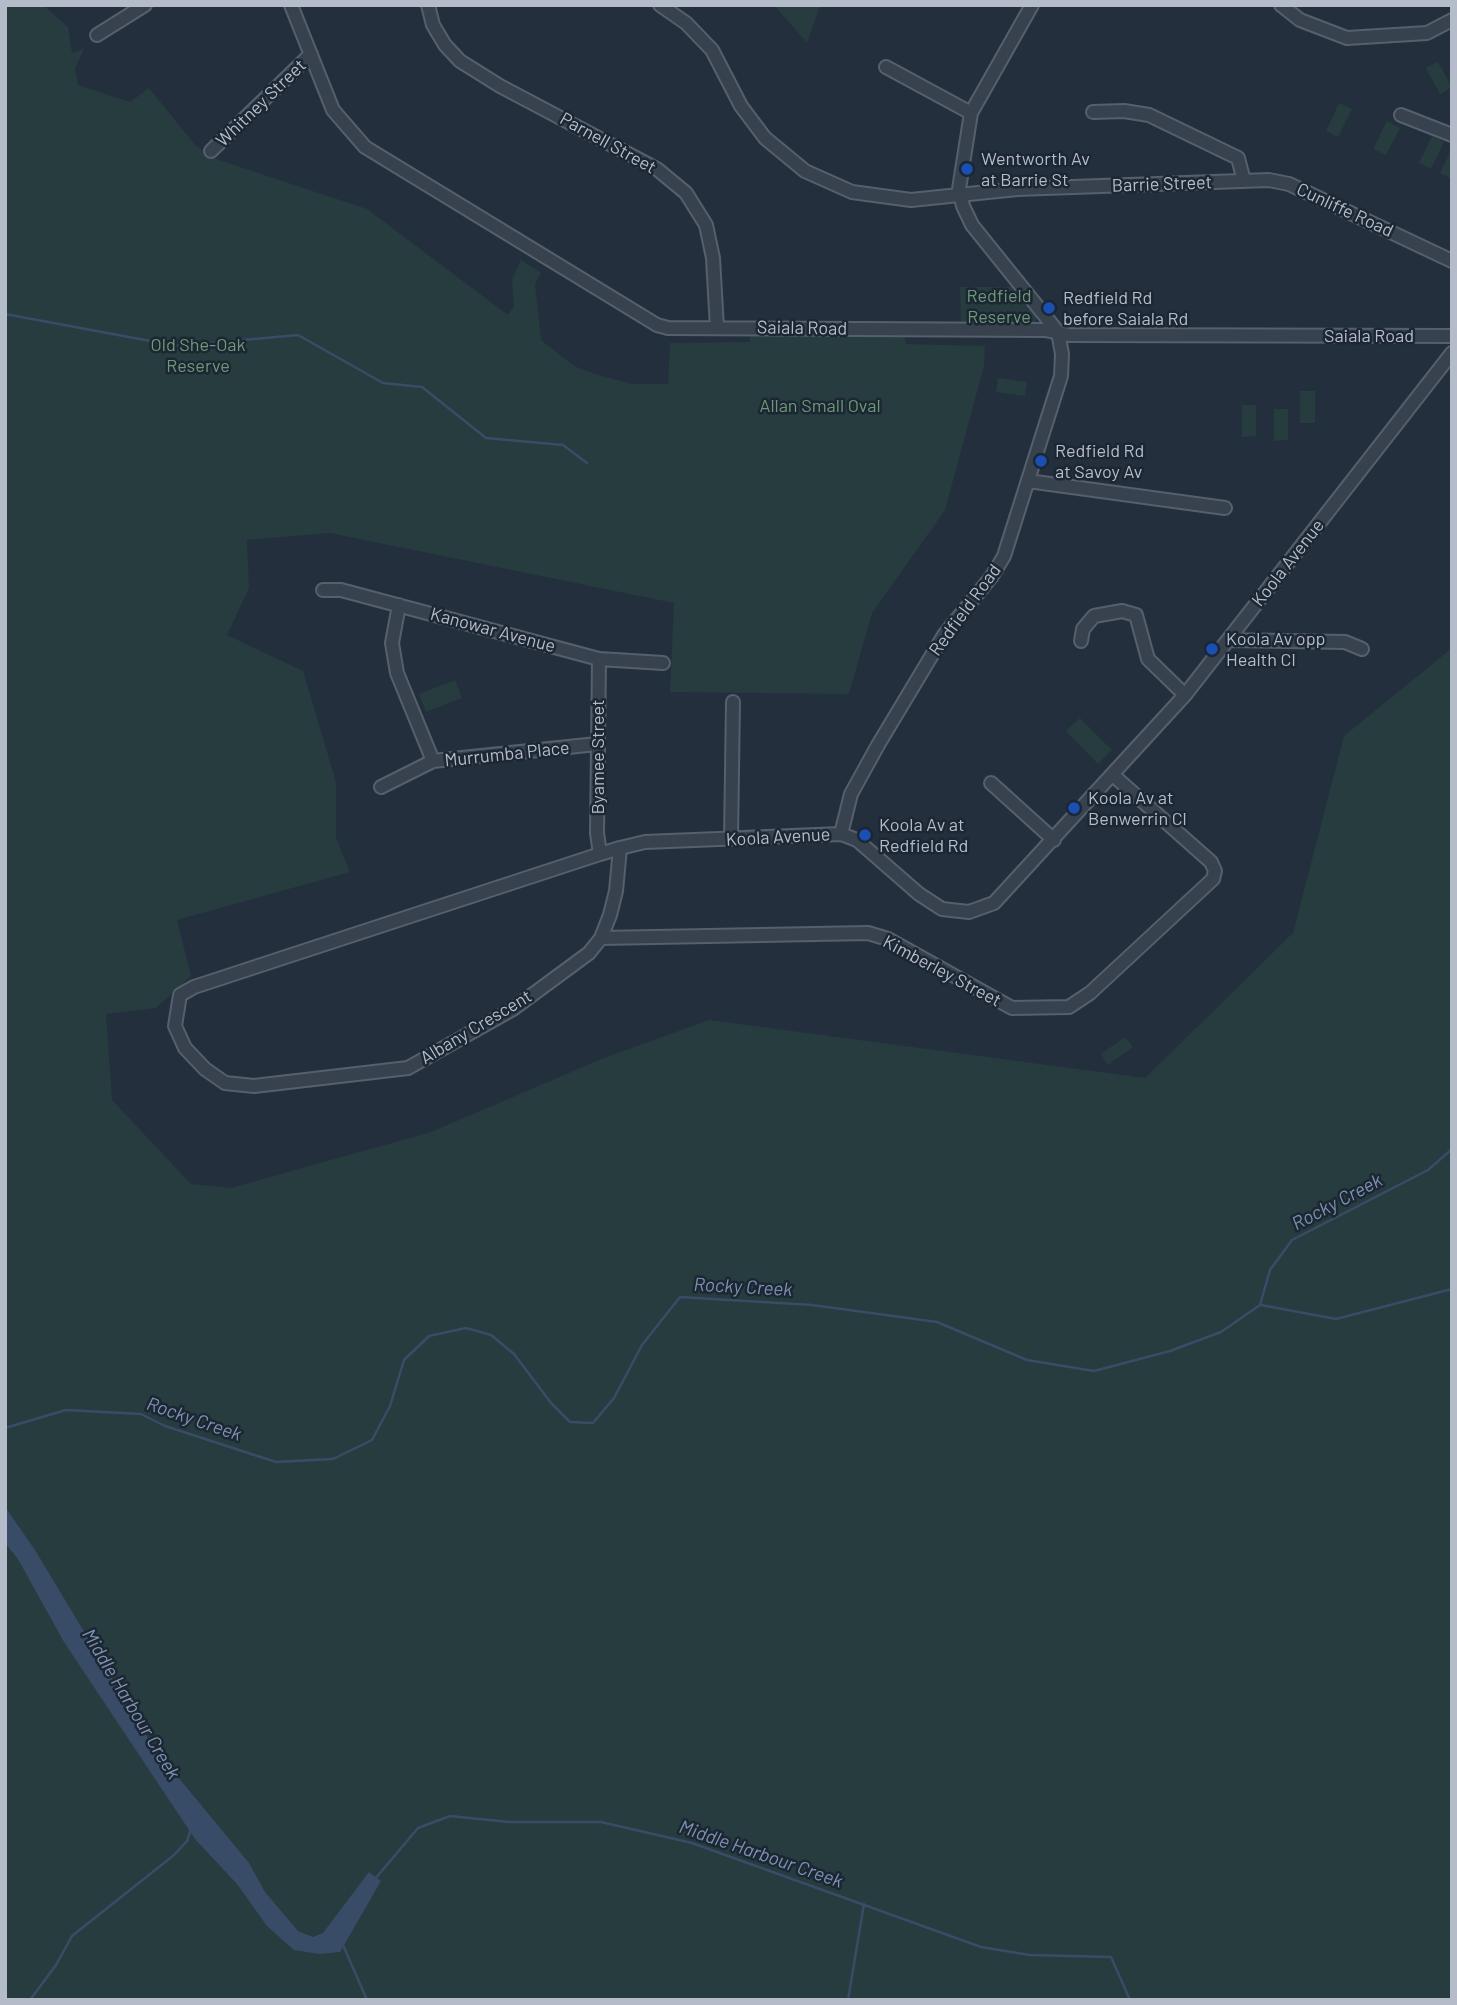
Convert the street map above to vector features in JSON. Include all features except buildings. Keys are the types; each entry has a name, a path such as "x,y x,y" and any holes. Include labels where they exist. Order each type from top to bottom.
{"street":[{"path":"97,35 145,5"},
{"name":"Saiala Road","path":"291,5 333,110 365,147 657,326 1058,332 1069,335 1452,336"},
{"name":"Parnell Street","path":"428,5 433,24 460,61 500,86 657,169 686,193 706,225 713,258 718,328"},
{"name":"Barrie Street","path":"660,5 686,23 712,50 752,123 765,138 805,171 834,185 875,196 911,200 1017,189 1244,181"},
{"path":"1032,5 971,113 960,195 972,225 1058,332"},
{"path":"1282,5 1300,20 1347,38 1427,33 1438,30 1452,20"},
{"name":"Whitney Street","path":"211,151 311,54"},
{"path":"887,67 971,113"},
{"path":"1093,112 1124,111 1149,115 1238,158 1244,181"},
{"path":"1401,116 1452,135"},
{"name":"Cunliffe Road","path":"1244,181 1289,184 1452,261"},
{"name":"Redfield Road","path":"841,834 851,793 878,745 944,635 992,576 1004,556 1061,376 1062,354 1058,332"},
{"name":"Koola Avenue","path":"180,995 194,987 306,949 600,854 645,842 841,834 858,840 930,902 942,909 969,912 994,903 1114,776 1185,695 1452,353"},
{"path":"1028,481 1225,508"},
{"name":"Kanowar Avenue","path":"323,590 341,590 599,659 663,663"},
{"path":"399,605 392,643 397,673 433,761"},
{"path":"1081,641 1083,629 1094,616 1122,611 1136,614 1148,659 1185,695"},
{"path":"1229,640 1345,642 1362,649"},
{"name":"Byamee Street","path":"599,659 597,744 600,854"},
{"path":"731,839 733,702"},
{"name":"Murrumba Place","path":"381,787 433,761 597,744"},
{"name":"Kimberley Street","path":"601,938 868,933 888,939 1012,1008 1069,1006 1090,993 1208,886 1214,871 1211,862 1114,776"},
{"path":"991,783 1054,840"},
{"name":"Albany Crescent","path":"180,995 175,1026 185,1048 225,1083 254,1086 408,1068 513,1009 577,963 601,938 616,891 620,848"}],"green space":[{"path":"5,5 43,5 68,27 72,53 84,49 75,68 78,85 130,102 149,88 196,146 216,159 367,209 508,315 514,306 512,280 521,260 541,273 535,284 541,340 574,366 598,375 632,384 668,384 670,343 750,342 750,335 905,335 906,344 985,346 984,366 945,510 872,613 849,694 670,692 674,603 330,533 247,540 249,588 227,635 303,671 336,782 336,838 350,872 177,920 191,976 156,1008 106,1014 112,1100 191,1184 231,1188 431,1132 604,1058 709,1020 1145,1078 1293,933 1344,736 1452,648 1452,2000 5,2000"},
{"path":"774,5 820,5 807,43"},
{"path":"1438,62 1452,87 1440,94 1426,68"},
{"path":"1339,103 1352,109 1338,137 1326,131"},
{"path":"1387,121 1400,128 1386,155 1373,149"},
{"path":"1432,136 1444,142 1431,169 1419,163"},
{"path":"1452,148 1452,179 1440,173"},
{"name":"Redfield Reserve","path":"960,287 1018,287 1037,319 1033,324 961,325"},
{"path":"998,378 1027,382 1025,396 996,392"},
{"path":"1300,391 1315,391 1315,423 1300,423"},
{"path":"1242,405 1256,405 1256,436 1242,437"},
{"path":"1274,409 1288,409 1288,440 1274,441"},
{"path":"455,680 462,698 426,712 419,694"},
{"path":"1080,718 1112,750 1098,764 1066,731"},
{"path":"1125,1037 1133,1047 1108,1065 1101,1054"}],"water":[{"path":"5,1507 35,1550 154,1748 249,1863 265,1892 298,1931 313,1937 323,1933 369,1872 381,1881 340,1952 319,1954 294,1950 267,1926 237,1884 195,1839 64,1642 18,1559 5,1543"}],"waterway":[{"path":"5,314 177,346 298,335 383,383 422,387 486,438 563,445 587,463"},
{"name":"Rocky Creek","path":"5,1428 66,1410 141,1414 165,1426 276,1462 333,1459 372,1440 390,1406 404,1360 429,1336 466,1328 491,1335 514,1354 551,1403 570,1422 593,1423 614,1398 642,1345 680,1297 812,1305 937,1322 1027,1360 1094,1371 1170,1351 1221,1332 1260,1305 1270,1270 1292,1240 1428,1170 1452,1149"},
{"path":"1261,1305 1336,1319 1452,1289"},
{"name":"Middle Harbour Creek","path":"375,1879 418,1828 450,1816 509,1822 601,1822 692,1843 981,1947 1030,1955 1111,1957 1130,2000"},
{"path":"30,2000 56,1965 72,1936 174,1855 187,1841 191,1829"},
{"path":"848,2000 864,1904"},
{"path":"343,1945 367,2000"}],"place":[{"name":"Wentworth Av at Barrie St","path":"967,169"},
{"name":"Redfield Rd before Saiala Rd","path":"1049,308"},
{"name":"Redfield Rd at Savoy Av","path":"1041,461"},
{"name":"Koola Av opp Health Cl","path":"1212,649"},
{"name":"Koola Av at Benwerrin Cl","path":"1074,808"},
{"name":"Koola Av at Redfield Rd","path":"865,835"}],"park label":[{"name":"Old She-Oak Reserve","path":"198,355"},
{"name":"Allan Small Oval","path":"820,406"}]}
